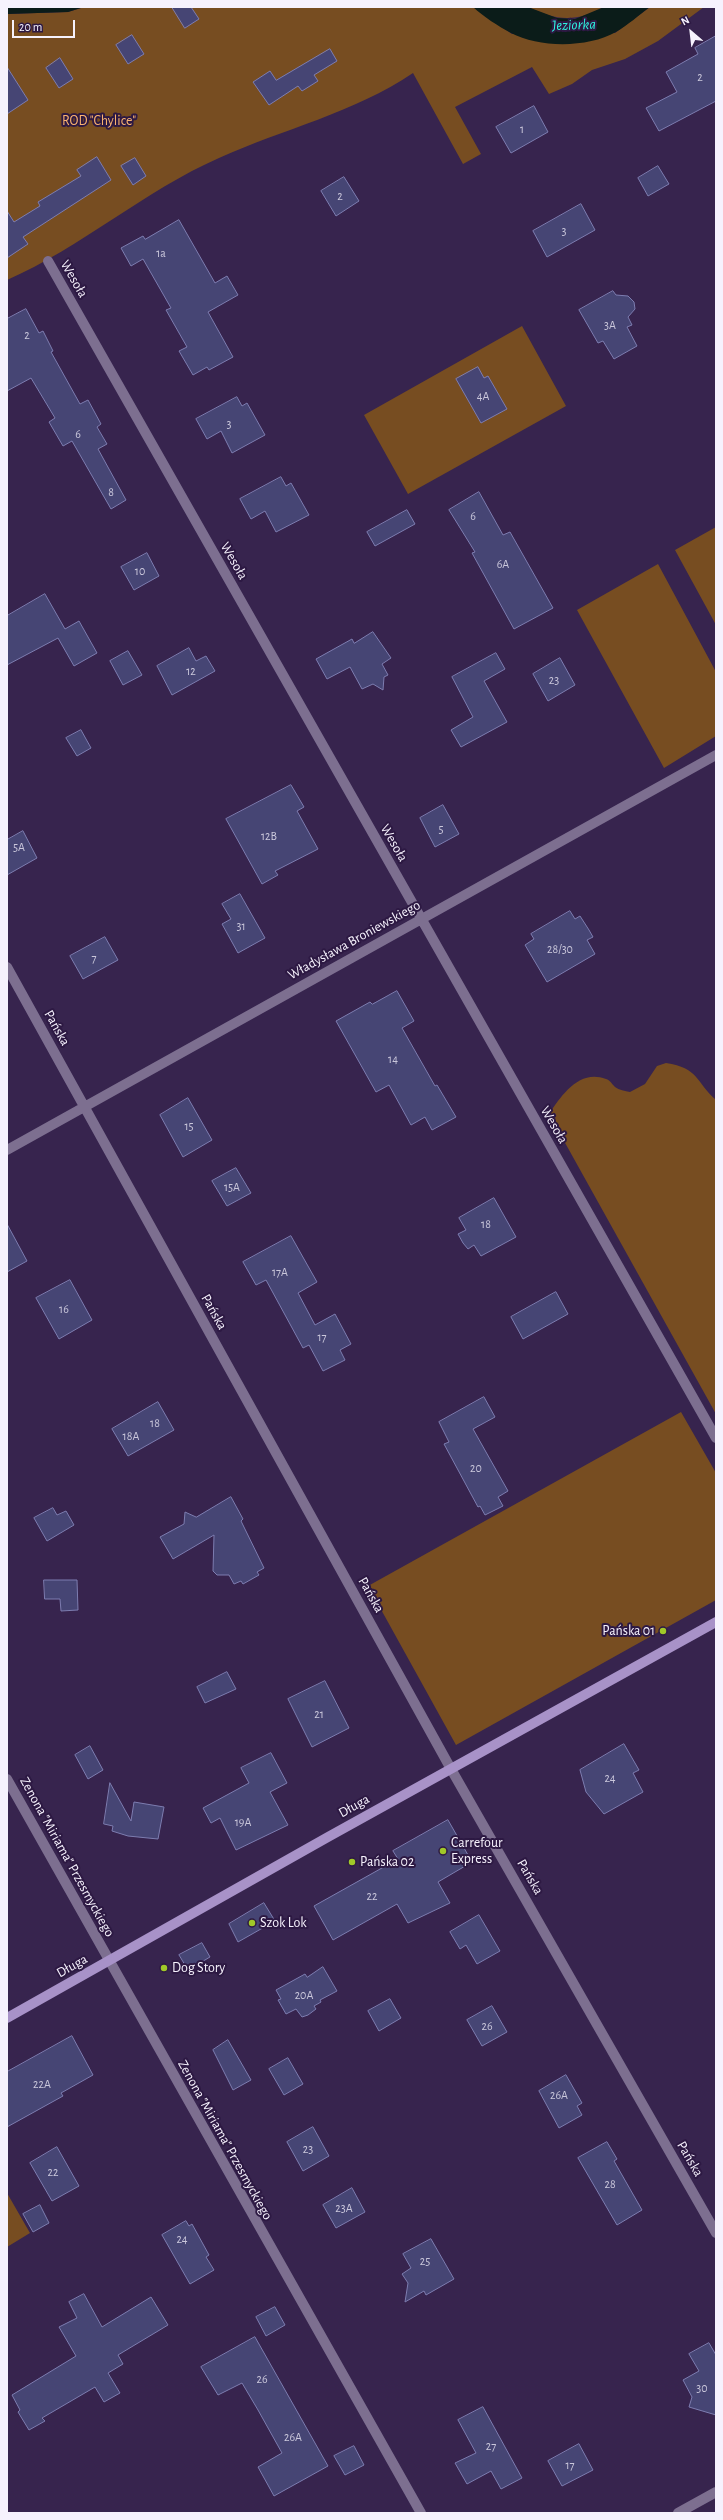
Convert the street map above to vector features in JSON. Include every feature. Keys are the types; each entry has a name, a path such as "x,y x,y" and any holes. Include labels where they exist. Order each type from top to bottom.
{"street":[{"name":"Wesoła","path":"48,261 716,1438"},
{"name":"Władysława Broniewskiego","path":"7,1150 716,755"},
{"name":"Pańska","path":"7,967 451,1769 716,2233"},
{"name":"Długa","path":"7,2018 716,1622"},
{"name":"Zenona \"Miriama\" Przesmyckiego","path":"7,1779 421,2513"},
{"path":"678,2513 716,2492"}],"green space":[{"name":"ROD \"Chylice\"","path":"84,7 473,7 512,34 615,33 650,7 704,7 658,41 625,59 592,70 572,84 549,94 532,67 455,107 481,154 463,164 413,73 390,87 343,110 243,148 191,171 61,252 35,267 7,280 7,14 68,12"},
{"path":"528,7 604,7 585,15 566,18 548,15"},
{"path":"522,326 566,406 408,494 364,415"},
{"path":"716,527 716,625 675,550"},
{"path":"658,564 716,672 716,736 664,768 577,610"},
{"path":"666,1063 677,1065 691,1072 716,1100 716,1414 549,1114 566,1092 580,1081 596,1077 606,1079 615,1087 630,1092 645,1084 657,1066"},
{"path":"681,1412 716,1473 716,1600 456,1745 368,1586"},
{"path":"7,2193 30,2233 7,2247"}],"water":[{"path":"7,7 84,7 68,12 7,14"},
{"name":"Jeziorka","path":"473,7 528,7 557,18 575,19 604,7 650,7 616,32 605,37 592,41 564,44 522,38 496,24"}],"building":[{"path":"172,7 191,7 199,19 185,28"},
{"path":"132,35 144,54 128,64 116,45"},
{"path":"716,36 716,101 659,131 646,108 677,92 666,72 698,54 695,48"},
{"path":"330,49 337,61 314,75 318,81 302,91 298,86 269,105 253,82 270,71 276,80"},
{"path":"60,58 73,79 59,88 46,68"},
{"path":"7,67 28,100 7,114"},
{"path":"534,106 548,132 511,153 496,127"},
{"path":"97,157 111,180 23,237 28,244 7,258 7,211 14,222 40,206 38,202 81,176 77,170"},
{"path":"135,158 146,176 133,185 121,166"},
{"path":"658,166 669,184 648,196 638,178"},
{"path":"344,177 359,201 336,216 321,191"},
{"path":"581,204 595,230 547,257 533,231"},
{"path":"179,220 215,283 227,276 238,295 208,312 233,357 209,370 207,367 193,375 179,351 187,347 166,310 171,308 143,259 131,266 121,248 143,236 145,239"},
{"path":"613,291 616,295 628,296 634,302 635,309 628,317 632,325 627,327 637,346 614,359 603,341 598,343 579,310"},
{"path":"26,309 39,333 43,331 53,351 51,352 80,404 88,400 101,424 97,427 107,444 98,449 126,500 111,509 72,441 63,446 49,422 55,418 31,378 7,391 7,319"},
{"path":"478,367 484,378 488,376 507,409 481,423 456,379"},
{"path":"237,397 242,406 247,403 265,435 232,453 221,431 207,439 196,419"},
{"path":"281,477 286,486 291,483 309,515 276,532 265,511 251,519 240,499"},
{"path":"479,492 503,535 510,532 553,608 514,629 472,553 475,552 449,510"},
{"path":"407,510 415,524 375,546 367,532"},
{"path":"147,553 159,576 134,590 121,567"},
{"path":"45,594 65,629 79,621 97,653 74,666 58,638 7,665 7,616"},
{"path":"373,632 391,658 382,664 388,675 384,677 383,690 373,684 362,689 350,667 327,679 316,659 352,639 354,643"},
{"path":"189,648 196,661 206,656 215,671 172,695 157,666"},
{"path":"128,651 142,675 123,685 110,661"},
{"path":"496,653 505,669 484,681 507,722 461,747 451,730 473,717 452,677"},
{"path":"560,658 575,685 548,701 533,674"},
{"path":"81,730 91,748 77,756 66,738"},
{"path":"291,785 304,807 297,811 318,849 275,871 278,875 262,884 226,819"},
{"path":"443,805 459,834 435,847 420,818"},
{"path":"23,831 37,858 7,875 7,840"},
{"path":"240,894 265,938 238,953 222,924 231,919 222,904"},
{"path":"570,911 575,919 580,916 589,930 593,937 587,940 595,954 547,982 525,945 534,939 531,934"},
{"path":"105,937 118,960 83,979 70,956"},
{"path":"397,991 414,1021 402,1028 435,1086 437,1085 456,1117 432,1130 425,1117 411,1125 389,1085 376,1092 336,1021 370,1002 372,1004"},
{"path":"188,1098 212,1140 183,1157 160,1115"},
{"path":"236,1168 251,1193 227,1206 212,1181"},
{"path":"494,1198 516,1237 481,1256 474,1245 468,1249 463,1243 458,1234 466,1230 459,1218"},
{"path":"7,1224 27,1261 7,1272"},
{"path":"291,1236 317,1282 298,1293 315,1325 335,1314 351,1344 340,1350 345,1360 323,1371 309,1345 303,1348 266,1280 256,1285 243,1262"},
{"path":"70,1280 92,1320 59,1339 36,1298"},
{"path":"556,1292 568,1314 523,1339 511,1317"},
{"path":"484,1397 495,1417 473,1429 508,1491 498,1497 503,1506 485,1515 480,1506 478,1507 444,1444 449,1442 439,1422"},
{"path":"158,1402 174,1430 128,1456 112,1429"},
{"path":"231,1497 243,1519 241,1521 264,1568 257,1572 259,1575 243,1584 241,1581 234,1584 229,1575 217,1575 213,1571 214,1535 173,1559 160,1537 184,1524 185,1512 196,1517"},
{"path":"53,1508 57,1515 66,1511 74,1525 47,1541 34,1518"},
{"path":"44,1580 77,1580 78,1610 61,1611 60,1599 45,1599"},
{"path":"227,1672 236,1689 205,1703 197,1687"},
{"path":"325,1681 349,1728 312,1747 288,1699"},
{"path":"624,1744 639,1770 633,1773 643,1792 604,1814 586,1792 580,1770"},
{"path":"90,1746 103,1770 88,1779 75,1755"},
{"path":"271,1753 287,1783 270,1792 288,1825 236,1850 220,1818 211,1823 203,1808 249,1783 241,1768"},
{"path":"110,1783 131,1821 134,1802 164,1807 158,1839 128,1836 112,1831 113,1826 104,1824"},
{"path":"448,1820 472,1862 438,1882 450,1903 408,1923 397,1904 333,1940 314,1906 398,1859 393,1851"},
{"name":"Szok Lok","path":"264,1903 275,1921 238,1942 229,1924"},
{"path":"479,1915 500,1951 477,1964 466,1945 460,1949 450,1932"},
{"path":"202,1943 210,1957 188,1970 179,1955"},
{"path":"323,1967 337,1991 320,2000 321,2002 314,2006 316,2009 308,2015 302,2017 296,2009 286,2014 278,2000 281,1999 276,1990 305,1974 307,1977"},
{"path":"390,1999 401,2018 379,2031 368,2011"},
{"path":"492,2006 507,2032 482,2046 467,2020"},
{"path":"72,2036 93,2075 61,2093 63,2096 7,2127 7,2072"},
{"path":"228,2040 251,2080 233,2090 213,2050"},
{"path":"288,2058 303,2084 284,2095 269,2069"},
{"path":"566,2075 582,2103 577,2106 582,2115 559,2128 539,2091"},
{"path":"313,2127 329,2156 303,2171 287,2142"},
{"path":"607,2142 617,2159 614,2161 642,2210 617,2225 578,2158"},
{"path":"57,2147 79,2186 52,2201 30,2163"},
{"path":"352,2188 365,2212 336,2228 323,2205"},
{"path":"40,2205 49,2223 33,2232 23,2214"},
{"path":"186,2221 189,2226 192,2224 209,2255 206,2257 214,2270 190,2284 162,2235"},
{"path":"431,2239 454,2279 426,2295 424,2291 405,2302 408,2283 402,2274 411,2268 403,2254"},
{"path":"84,2294 102,2327 151,2297 168,2325 118,2355 123,2364 108,2373 120,2393 104,2402 95,2387 42,2418 45,2421 29,2430 18,2412 20,2410 12,2395 76,2356 59,2327 77,2318 69,2302"},
{"path":"275,2307 285,2325 266,2336 256,2317"},
{"path":"255,2337 328,2466 274,2496 258,2467 282,2453 258,2410 242,2383 218,2395 201,2367"},
{"path":"709,2343 716,2355 716,2415 689,2407 692,2397 683,2380 699,2371 689,2354"},
{"path":"483,2407 522,2478 501,2489 491,2471 467,2484 455,2463 476,2453 458,2420"},
{"path":"579,2444 593,2470 562,2486 548,2461"},
{"path":"354,2446 364,2465 345,2475 334,2456"}],"place":[{"name":"Pańska 01","path":"663,1631"},
{"name":"Carrefour Express","path":"443,1851"},
{"name":"Pańska 02","path":"352,1862"},
{"name":"Szok Lok","path":"252,1923"},
{"name":"Dog Story","path":"164,1968"}]}
